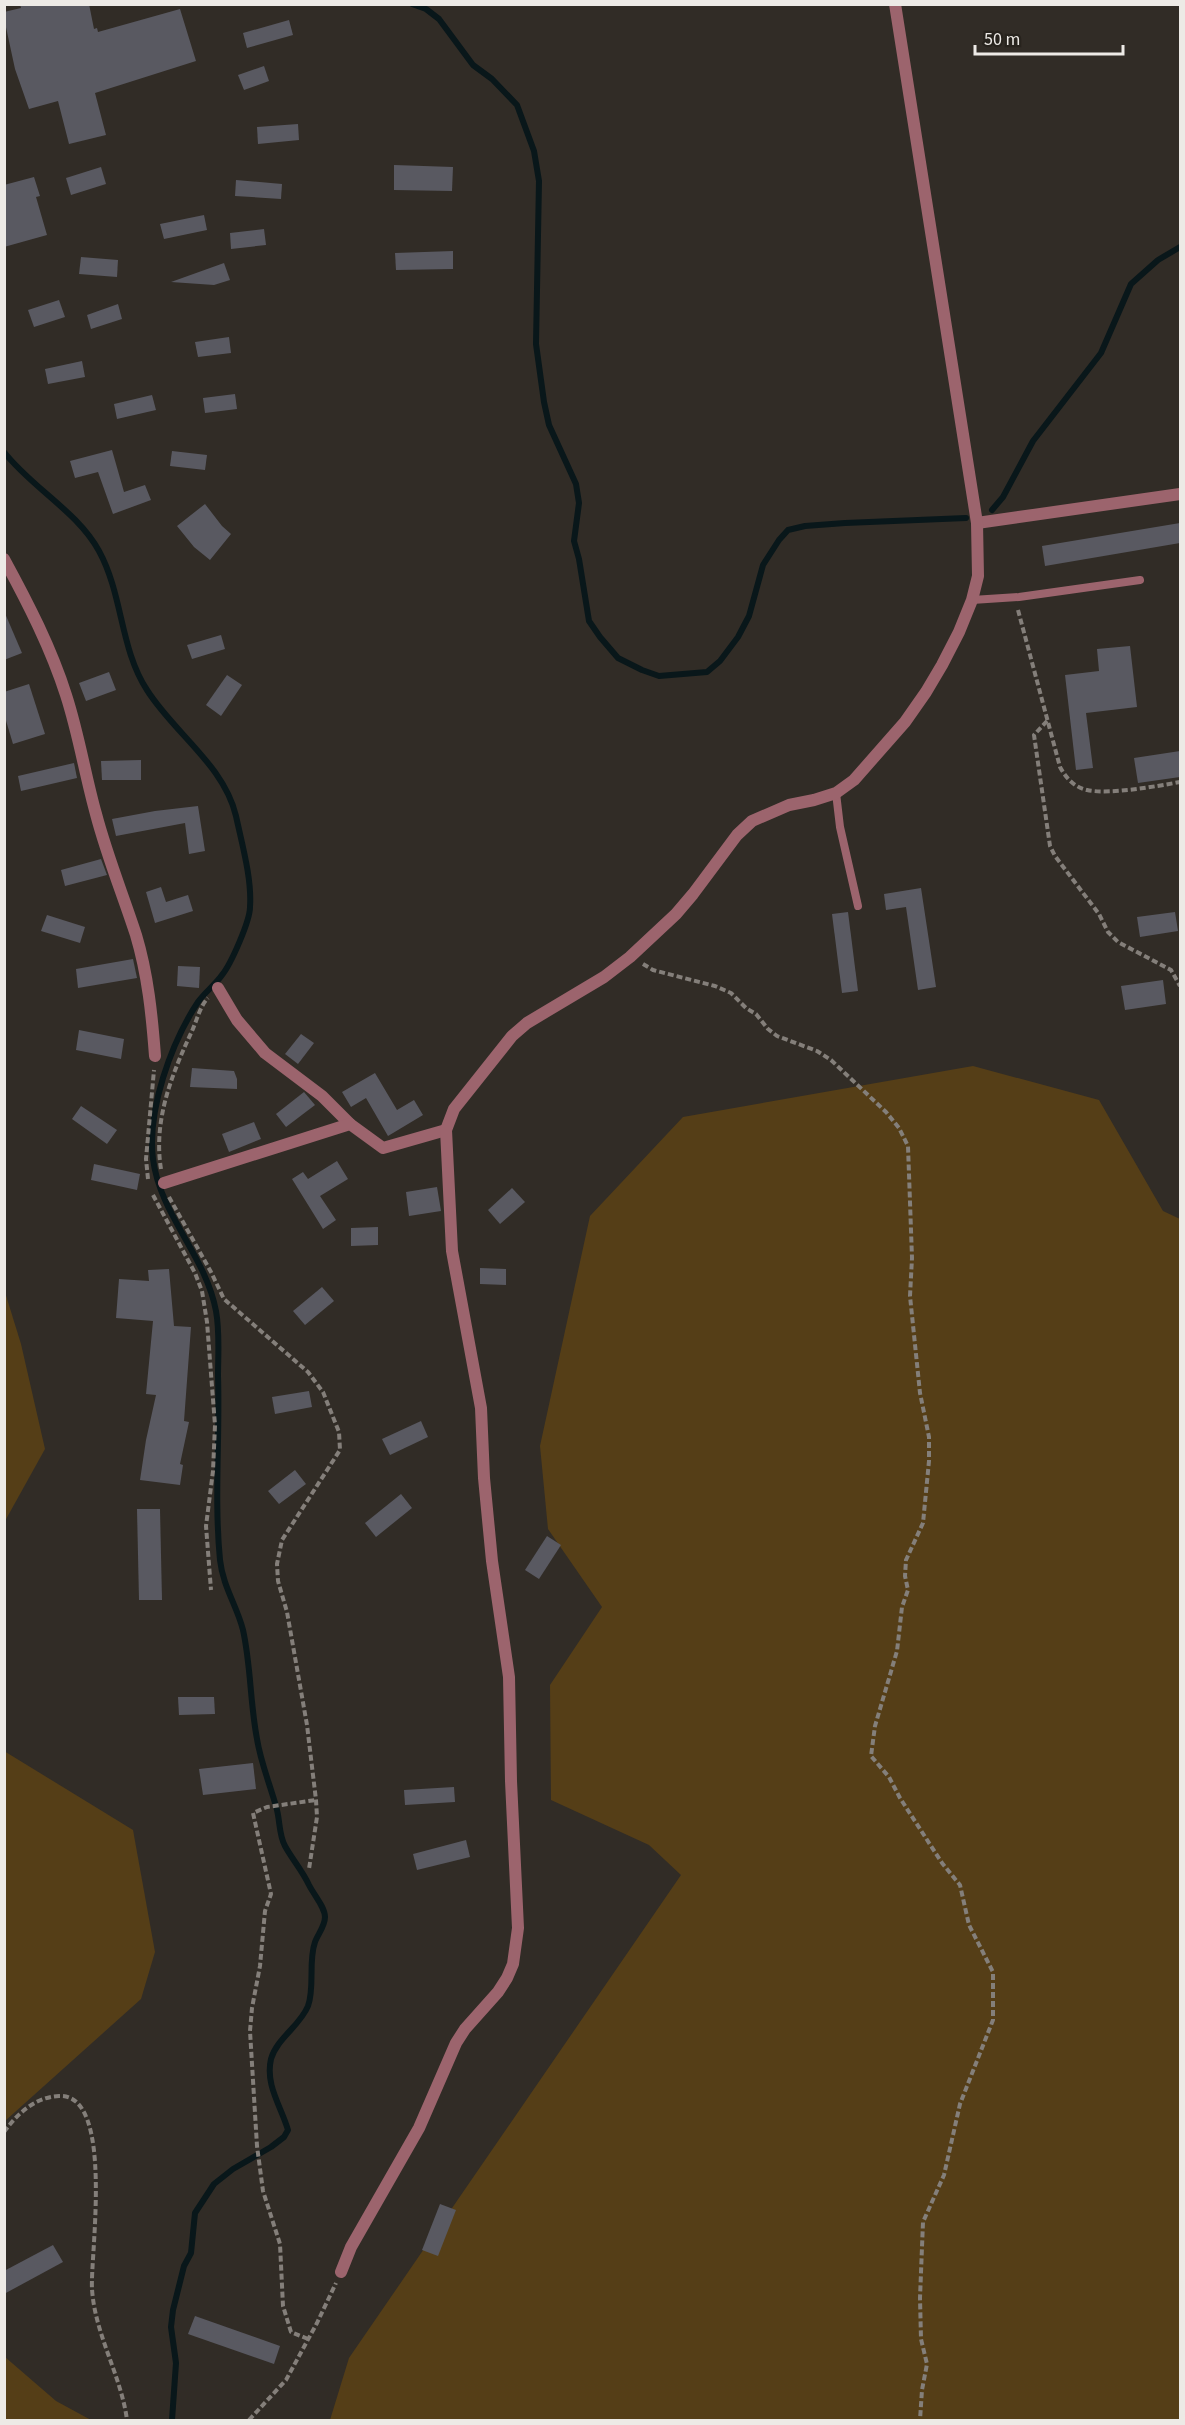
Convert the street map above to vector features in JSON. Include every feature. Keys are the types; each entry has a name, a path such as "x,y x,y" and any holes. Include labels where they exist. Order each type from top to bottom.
{"street":[{"path":"341,2272 351,2247 419,2128 456,2043 507,1978 513,1964 518,1928 509,1677 492,1561 484,1478 481,1408 452,1251 446,1130 454,1109 512,1036 527,1023 604,977 630,957 682,908 730,843 752,821 789,805 836,793 854,780 905,722 921,700 959,632 972,600 978,576 977,523 894,4"},
{"path":"977,523 1180,494"},
{"path":"4,559 43,637 66,695 83,753 96,813 119,890 136,936 148,986 155,1056"},
{"path":"218,988 237,1020 265,1053 322,1096 350,1124 383,1148 446,1130"},
{"path":"164,1183 350,1124"}],"lane":[{"path":"972,600 1014,597 1140,579"},
{"path":"836,793 840,827 858,906"}],"path":[{"path":"1014,597 1060,767 1068,781 1087,790 1109,790 1180,782"},
{"path":"1047,721 1034,735 1050,846 1055,856 1099,914 1108,932 1118,942 1171,970 1180,986"},
{"path":"630,957 653,970 715,986 731,993 777,1036 817,1051 831,1060 886,1112 899,1128 908,1146 912,1258 910,1296 920,1393 929,1437 929,1461 923,1524 906,1560 905,1576 908,1590 902,1607 897,1651 875,1726 871,1756 889,1778 942,1863 960,1885 969,1924 993,1972 993,2020 960,2104 944,2175 923,2222 921,2339 927,2364 920,2421"},
{"path":"218,988 205,1001 166,1092 160,1161 164,1183 171,1202 212,1272 224,1299 308,1372 323,1392 339,1432 340,1450 282,1540 277,1564 278,1581 287,1611 307,1725 316,1800 316,1827 309,1869"},
{"path":"150,1184 146,1159 155,1056"},
{"path":"152,1193 195,1273 202,1291 207,1322 215,1425 213,1471 206,1526 211,1590"},
{"path":"308,2339 291,2332 286,2320 283,2306 280,2244 265,2201 257,2146 250,2031 260,1966 265,1911 271,1894 253,1813 267,1806 316,1800"},
{"path":"4,2132 14,2118 47,2096 66,2095 75,2102 89,2124 95,2151 97,2194 92,2288 102,2341 118,2381 127,2421"},
{"path":"249,2421 285,2380 341,2272"}],"shaded area":[{"path":"973,1066 1099,1100 1163,1211 1180,1219 1180,2420 330,2420 349,2358 681,1875 649,1845 551,1800 550,1685 602,1607 548,1529 540,1446 590,1216 683,1117"},
{"path":"4,1289 21,1344 45,1449 5,1521"},
{"path":"4,1751 133,1830 155,1952 141,1999 5,2121"},
{"path":"5,2357 56,2401 91,2420 5,2420"}],"building":[{"path":"20,4 89,4 94,29 97,28 98,32 180,9 196,61 95,93 106,135 69,144 58,101 29,109 15,69 4,12 21,8"},
{"path":"289,20 293,35 247,48 243,33"},
{"path":"264,66 269,81 244,90 238,75"},
{"path":"298,124 299,140 258,144 257,127"},
{"path":"394,165 453,167 452,191 394,190"},
{"path":"101,167 106,184 71,195 66,178"},
{"path":"34,177 40,196 36,197 47,235 4,247 4,185"},
{"path":"236,180 282,184 281,199 235,196"},
{"path":"204,215 207,230 164,239 160,224"},
{"path":"264,229 266,245 231,249 230,233"},
{"path":"453,251 453,269 396,270 395,253"},
{"path":"81,257 118,260 117,277 79,274"},
{"path":"224,263 230,280 214,285 171,282"},
{"path":"59,300 65,317 34,327 28,310"},
{"path":"118,304 122,319 91,329 87,315"},
{"path":"229,337 231,353 198,357 195,342"},
{"path":"82,361 85,377 48,384 45,369"},
{"path":"235,394 237,409 205,413 203,398"},
{"path":"152,395 156,410 117,419 114,404"},
{"path":"112,450 124,492 145,485 151,500 113,514 98,472 75,478 70,461"},
{"path":"172,451 207,455 205,470 170,466"},
{"path":"205,504 231,534 210,560 194,547 177,526"},
{"path":"1180,523 1180,543 1045,566 1042,546"},
{"path":"4,611 22,653 4,660"},
{"path":"221,635 225,649 192,659 187,645"},
{"path":"1130,646 1137,707 1086,713 1093,768 1076,770 1065,675 1099,671 1097,649"},
{"path":"109,672 116,690 86,701 79,683"},
{"path":"227,675 242,685 221,716 206,705"},
{"path":"29,684 45,734 13,744 4,714 4,692"},
{"path":"1180,751 1180,777 1138,783 1134,758"},
{"path":"141,760 141,780 102,780 101,761"},
{"path":"74,763 77,778 21,791 18,776"},
{"path":"198,806 205,851 189,854 185,823 116,836 112,819"},
{"path":"101,859 107,875 65,886 61,870"},
{"path":"161,887 166,902 188,895 193,911 155,923 146,892"},
{"path":"921,888 936,987 918,990 906,907 886,910 884,894"},
{"path":"848,912 858,991 842,993 832,914"},
{"path":"1175,912 1178,931 1140,937 1137,917"},
{"path":"47,915 85,927 80,943 41,931"},
{"path":"133,959 137,978 78,988 76,969"},
{"path":"178,966 200,967 199,988 177,986"},
{"path":"1163,980 1166,1004 1125,1010 1121,986"},
{"path":"79,1030 124,1039 121,1059 76,1050"},
{"path":"301,1034 314,1043 298,1064 285,1054"},
{"path":"192,1068 234,1071 237,1089 190,1087"},
{"path":"375,1073 397,1110 414,1100 423,1115 388,1136 366,1098 351,1107 342,1092"},
{"path":"304,1092 315,1105 286,1127 276,1114"},
{"path":"81,1106 117,1130 107,1144 72,1119"},
{"path":"254,1122 261,1139 229,1152 222,1134"},
{"path":"337,1161 348,1179 320,1196 336,1220 323,1229 292,1179 303,1172 308,1179"},
{"path":"94,1164 140,1174 137,1190 91,1180"},
{"path":"437,1187 441,1211 409,1216 406,1192"},
{"path":"512,1188 525,1202 500,1224 488,1210"},
{"path":"378,1227 378,1245 351,1246 351,1228"},
{"path":"480,1268 506,1269 506,1285 480,1284"},
{"path":"169,1269 174,1326 191,1327 184,1421 189,1422 180,1464 183,1465 180,1485 140,1480 156,1395 146,1394 153,1321 116,1318 119,1279 149,1281 148,1270"},
{"path":"322,1287 334,1301 305,1325 293,1311"},
{"path":"309,1391 312,1407 275,1414 272,1397"},
{"path":"421,1421 428,1437 390,1455 382,1439"},
{"path":"295,1470 306,1484 279,1504 268,1491"},
{"path":"401,1494 412,1508 376,1537 365,1523"},
{"path":"137,1509 160,1509 162,1600 139,1600"},
{"path":"547,1536 561,1545 539,1579 525,1570"},
{"path":"178,1697 214,1697 215,1714 179,1715"},
{"path":"253,1763 256,1789 203,1795 199,1769"},
{"path":"454,1787 455,1802 405,1805 404,1790"},
{"path":"466,1840 470,1857 417,1870 413,1854"},
{"path":"440,2204 456,2210 438,2256 422,2250"},
{"path":"53,2245 63,2262 4,2294 4,2271"},
{"path":"195,2316 280,2346 274,2364 188,2334"}],"waterway":[{"path":"412,4 426,9 439,19 473,65 492,79 517,105 534,151 539,181 536,344 544,402 549,425 576,484 579,503 574,541 589,621 618,658 659,676 707,672 720,661 738,637 749,616 763,565 788,530 805,526 845,523 966,518"},
{"path":"992,510 1003,497 1033,441 1101,353 1131,284 1158,260 1180,247"},
{"path":"4,452 79,524 99,551 113,586 126,640 138,674 158,706 210,765 230,798 246,862 250,896 249,913 244,932 235,952 222,975 198,1002 170,1057 157,1099 152,1140 153,1159 164,1199 203,1272 216,1311 218,1327 217,1514 220,1560 227,1588 243,1630 257,1739 277,1810 283,1842 321,1905 325,1917 313,1950 308,2006 300,2020 278,2045 271,2059 272,2087 288,2130 284,2137 271,2147 233,2169 214,2184 195,2213 191,2253 184,2266 171,2327 176,2363 172,2420"}]}
